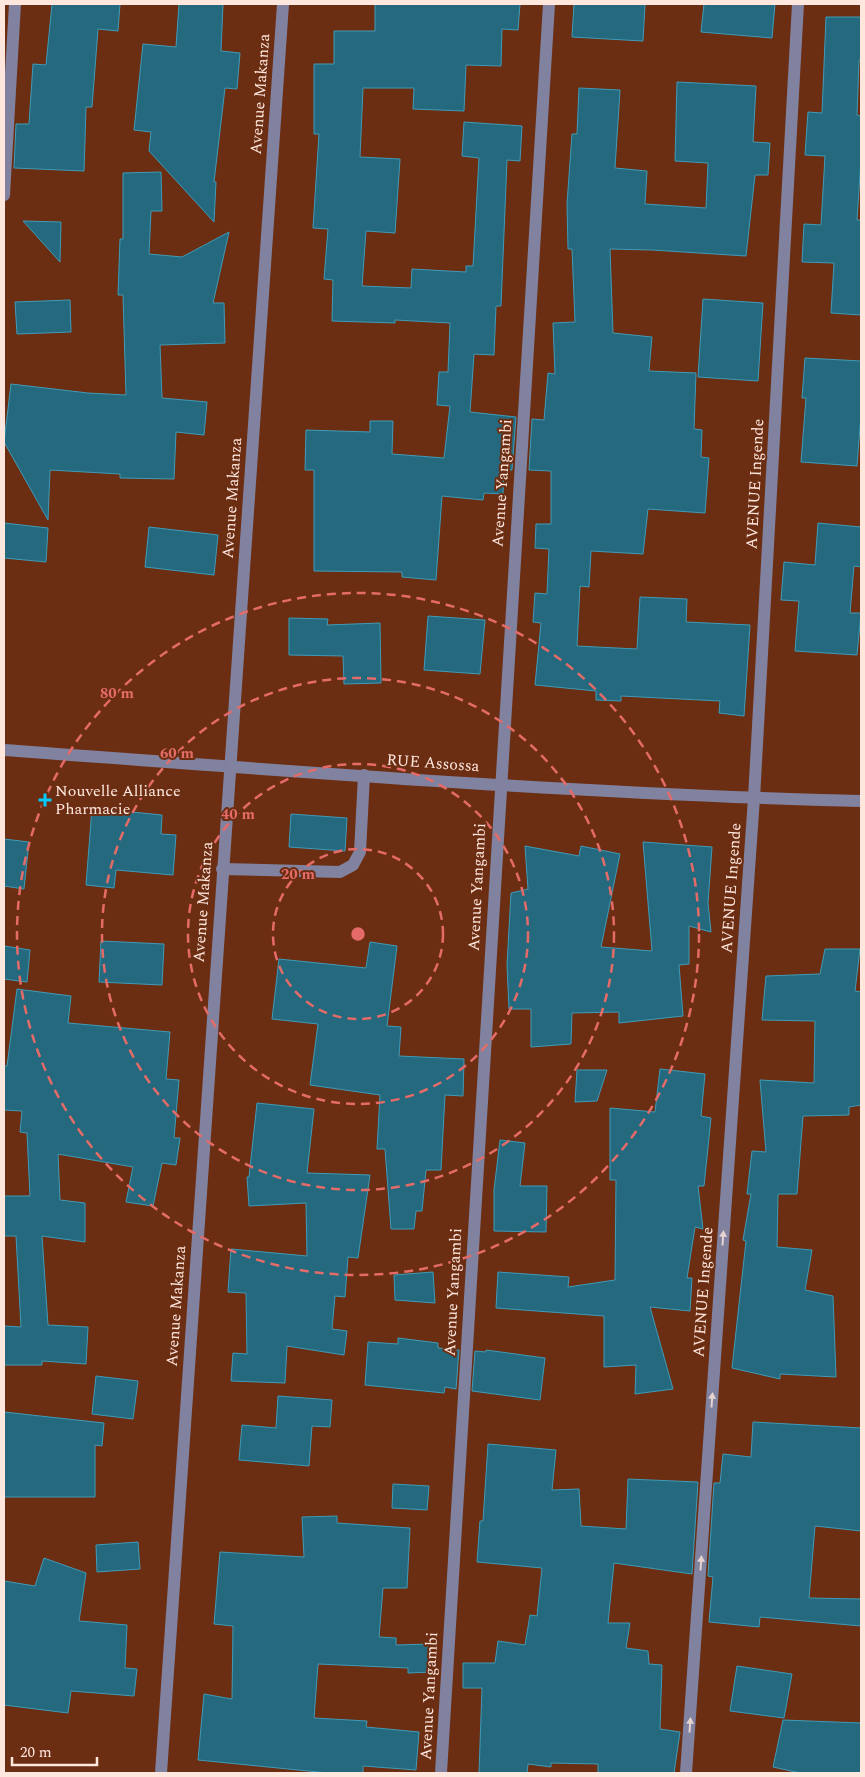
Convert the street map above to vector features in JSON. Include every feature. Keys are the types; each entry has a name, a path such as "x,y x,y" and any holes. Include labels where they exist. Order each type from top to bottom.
{"street":[{"path":"4,195 15,4"},
{"name":"Avenue Makanza","path":"161,1773 283,4"},
{"name":"Avenue Yangambi","path":"441,1773 499,783 549,4"},
{"name":"AVENUE Ingende","path":"686,1773 754,798 798,4"},
{"name":"RUE Assossa","path":"4,750 364,775 754,798 861,801"},
{"path":"222,869 340,872 354,865 360,852 364,775"}],"building":[{"path":"52,4 120,4 118,31 98,29 92,107 86,107 84,171 14,168 16,124 29,124 33,64 46,65"},
{"path":"179,4 223,4 221,51 240,53 237,89 225,88 214,182 216,182 214,222 149,151 151,132 134,130 143,44 176,47"},
{"path":"375,4 520,4 518,30 502,29 501,66 466,65 464,111 413,109 414,88 363,88 360,157 400,159 395,233 366,231 362,286 411,288 412,269 466,272 466,266 473,266 479,158 462,156 464,122 522,126 520,161 507,160 501,306 496,306 494,355 474,354 470,412 516,417 512,470 504,470 503,494 484,493 483,500 442,496 436,580 402,577 402,572 314,571 314,470 305,470 306,430 370,432 370,421 393,421 392,454 444,458 450,406 437,405 439,372 448,372 450,323 395,320 395,323 332,321 333,280 324,279 328,229 313,228 319,134 314,134 314,64 334,64 334,31 375,31"},
{"path":"574,4 645,4 643,41 572,37"},
{"path":"704,4 775,4 772,38 701,32"},
{"path":"826,17 861,17 861,60 859,60 857,115 861,116 861,159 857,220 861,220 861,315 831,313 834,263 802,262 804,224 821,225 825,156 805,155 808,112 822,113"},
{"path":"677,82 756,86 753,142 770,143 768,175 755,175 746,256 610,249 613,333 652,337 649,371 696,373 694,429 702,430 701,457 709,458 705,513 648,509 643,554 591,551 589,587 580,586 577,646 637,649 640,597 687,599 686,622 750,625 744,716 719,713 720,701 621,696 621,701 596,700 596,691 535,685 541,623 533,622 535,593 547,594 549,549 535,548 536,524 551,524 551,471 529,470 532,419 544,420 548,373 555,374 553,323 575,322 572,249 568,249 567,204 572,134 577,134 579,88 620,90 615,168 647,171 645,204 706,208 708,163 675,161"},
{"path":"161,172 162,211 151,211 149,254 182,257 229,232 213,303 224,303 225,343 160,345 162,398 207,402 204,435 176,432 174,479 120,478 120,474 50,470 48,520 4,442 11,384 88,393 126,395 123,295 118,295 120,239 123,239 123,173"},
{"path":"23,221 61,222 60,262"},
{"path":"703,299 763,303 758,381 698,377"},
{"path":"70,300 71,332 17,334 15,302"},
{"path":"805,358 861,361 861,414 857,466 801,462 806,398 802,398"},
{"path":"4,523 48,528 46,562 4,558"},
{"path":"818,523 861,527 861,567 854,566 850,613 861,613 857,655 795,651 799,601 781,600 784,562 815,565"},
{"path":"149,527 218,535 214,575 145,567"},
{"path":"428,616 485,620 480,674 424,670"},
{"path":"289,618 328,619 327,625 380,623 381,683 344,684 343,656 289,655"},
{"path":"92,808 162,815 161,834 176,835 173,875 116,870 114,888 86,885"},
{"path":"291,814 347,818 345,851 289,847"},
{"path":"4,839 29,842 24,889 4,886"},
{"path":"643,842 712,847 708,903 711,932 689,926 689,964 679,965 683,1016 619,1023 619,1012 572,1013 571,1044 531,1047 531,1009 509,1009 507,965 511,893 528,889 525,846 579,856 581,846 620,854 601,947 652,951"},
{"path":"101,941 164,944 162,985 99,982"},
{"path":"370,942 397,946 387,1026 401,1027 399,1056 464,1059 463,1096 445,1095 441,1170 426,1170 422,1211 416,1211 414,1229 391,1229 385,1149 377,1149 380,1095 310,1085 318,1024 272,1019 279,959 366,968"},
{"path":"4,946 30,950 27,982 4,979"},
{"path":"825,949 860,949 855,991 861,992 861,1105 849,1107 849,1115 803,1116 797,1194 778,1194 777,1247 812,1250 805,1290 833,1296 836,1377 780,1374 780,1379 732,1368 746,1241 743,1240 751,1194 747,1194 752,1151 766,1152 760,1080 814,1083 815,1021 762,1020 766,976 820,974"},
{"path":"17,989 71,996 68,1023 170,1032 166,1079 179,1080 174,1138 180,1138 176,1165 162,1163 153,1206 126,1202 133,1167 58,1154 60,1200 85,1203 85,1242 42,1236 48,1325 88,1327 86,1364 42,1361 42,1365 4,1365 4,1326 21,1327 16,1236 4,1236 4,1196 30,1196 27,1133 20,1132 22,1111 4,1110 4,1066 7,1066"},
{"path":"660,1069 705,1074 701,1116 711,1118 704,1186 698,1186 703,1229 695,1227 687,1278 692,1278 690,1311 650,1307 673,1389 635,1394 636,1365 604,1367 604,1316 496,1308 498,1272 569,1277 568,1287 615,1280 616,1180 610,1180 610,1108 655,1112"},
{"path":"577,1070 607,1070 597,1101 575,1102"},
{"path":"257,1103 314,1109 307,1173 370,1175 358,1258 348,1257 345,1297 335,1296 332,1329 347,1331 344,1355 287,1346 285,1383 231,1381 233,1353 247,1354 246,1293 228,1292 231,1249 307,1256 306,1203 249,1206 247,1177 249,1177"},
{"path":"500,1140 525,1143 520,1186 547,1186 546,1232 494,1231 494,1190"},
{"path":"433,1272 435,1303 395,1300 394,1275"},
{"path":"398,1338 438,1343 438,1348 459,1350 456,1389 445,1387 444,1393 365,1385 368,1342 398,1344"},
{"path":"486,1350 545,1358 540,1400 472,1391 475,1351 486,1352"},
{"path":"96,1376 138,1381 133,1419 92,1414"},
{"path":"278,1396 332,1400 330,1427 312,1426 309,1466 239,1460 242,1425 276,1428"},
{"path":"4,1412 104,1423 102,1446 95,1445 95,1497 4,1497"},
{"path":"753,1422 861,1428 861,1531 815,1526 809,1598 861,1599 861,1626 760,1617 759,1627 709,1622 713,1577 708,1576 714,1483 720,1483 723,1454 751,1457"},
{"path":"488,1444 556,1450 552,1490 579,1489 581,1526 626,1529 628,1479 698,1482 692,1574 614,1563 608,1623 630,1623 626,1648 648,1651 649,1664 662,1665 660,1729 680,1732 674,1773 598,1773 598,1764 551,1763 551,1767 528,1764 527,1773 479,1773 482,1688 463,1688 463,1663 495,1663 498,1641 525,1645 530,1615 537,1616 542,1568 477,1562 480,1521 483,1521"},
{"path":"393,1484 429,1486 427,1510 392,1508"},
{"path":"337,1516 337,1523 410,1528 407,1588 383,1588 379,1637 396,1638 396,1645 432,1644 433,1672 408,1673 408,1668 318,1664 314,1718 367,1721 366,1727 419,1732 416,1770 363,1766 363,1773 328,1773 198,1760 204,1694 232,1699 233,1626 214,1624 220,1552 304,1557 302,1517"},
{"path":"138,1542 140,1569 97,1572 96,1545"},
{"path":"44,1558 86,1573 79,1621 127,1625 125,1668 137,1669 134,1696 71,1691 68,1713 4,1705 4,1581 35,1586"},
{"path":"737,1666 792,1674 784,1718 730,1711"},
{"path":"783,1720 861,1723 861,1773 800,1773 773,1767"}],"place":[{"name":"Nouvelle Alliance Pharmacie","path":"45,800"}]}
